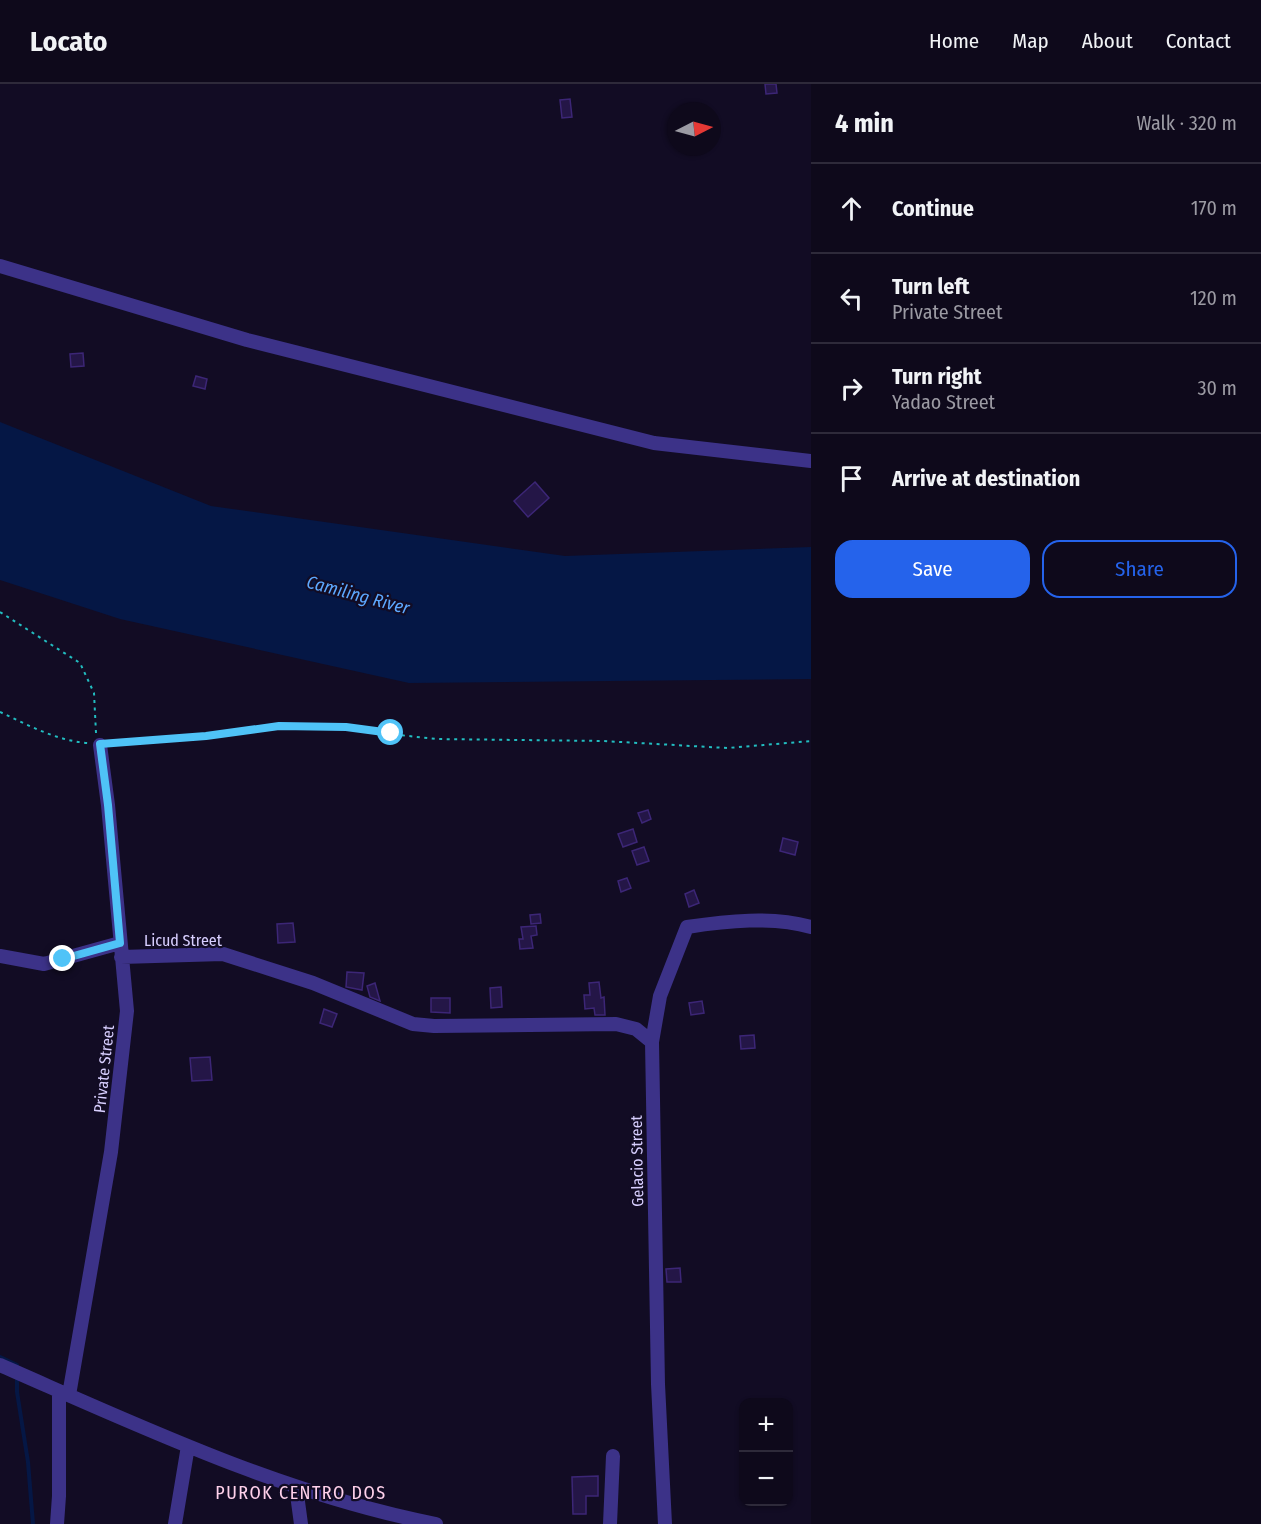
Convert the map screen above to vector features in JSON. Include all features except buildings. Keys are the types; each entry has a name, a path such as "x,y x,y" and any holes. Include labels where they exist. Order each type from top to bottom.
{"street":[{"path":"0,266 247,340 654,443 811,461"},
{"name":"Private Street","path":"57,1524 64,1393 111,1152 127,1011 108,805 97,744"},
{"name":"Gelacio Street","path":"665,1524 658,1384 652,1042 660,996 687,927 727,921 797,923 811,927"},
{"name":"Licud Street","path":"0,956 44,964 120,950 223,954 313,983 414,1024 434,1026 616,1024 636,1029 652,1042"},
{"path":"0,1365 188,1446 296,1487 386,1514 436,1524"},
{"path":"175,1524 188,1446"},
{"path":"610,1524 613,1456"},
{"path":"296,1487 301,1524"}],"path":[{"path":"0,612 80,663 94,693 97,744"},
{"path":"0,712 35,729 72,742 97,744 206,736 279,726 346,727 436,739 603,741 728,748 811,741"}],"water":[{"name":"Camiling River","path":"0,422 211,506 565,556 811,547 811,679 409,683 120,619 0,580"}],"waterway":[{"path":"0,1357 17,1365 17,1369"},
{"path":"17,1377 33,1524"}],"district":[{"name":"PUROK CENTRO DOS","path":"301,1493"}],"route":[{"path":"63,959 120,943 108,805 100,744 206,736 279,726 346,727 391,733"}]}
